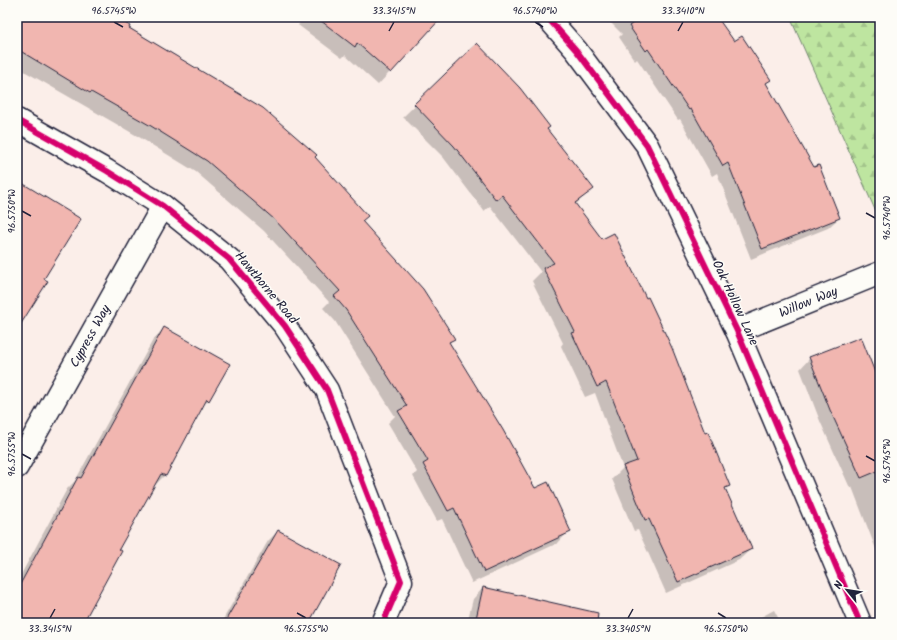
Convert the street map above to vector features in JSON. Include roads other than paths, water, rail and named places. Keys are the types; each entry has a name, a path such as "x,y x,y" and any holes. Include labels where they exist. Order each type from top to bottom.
{"street":[{"name":"Oak Hollow Lane","path":"547,17 576,50 647,145 737,330 860,623"},
{"name":"Hawthorne Road","path":"17,120 107,171 163,206 229,259 285,326 327,390 401,581 383,623"},
{"name":"Cypress Way","path":"17,467 163,206"},
{"name":"Willow Way","path":"737,330 880,273"}]}
